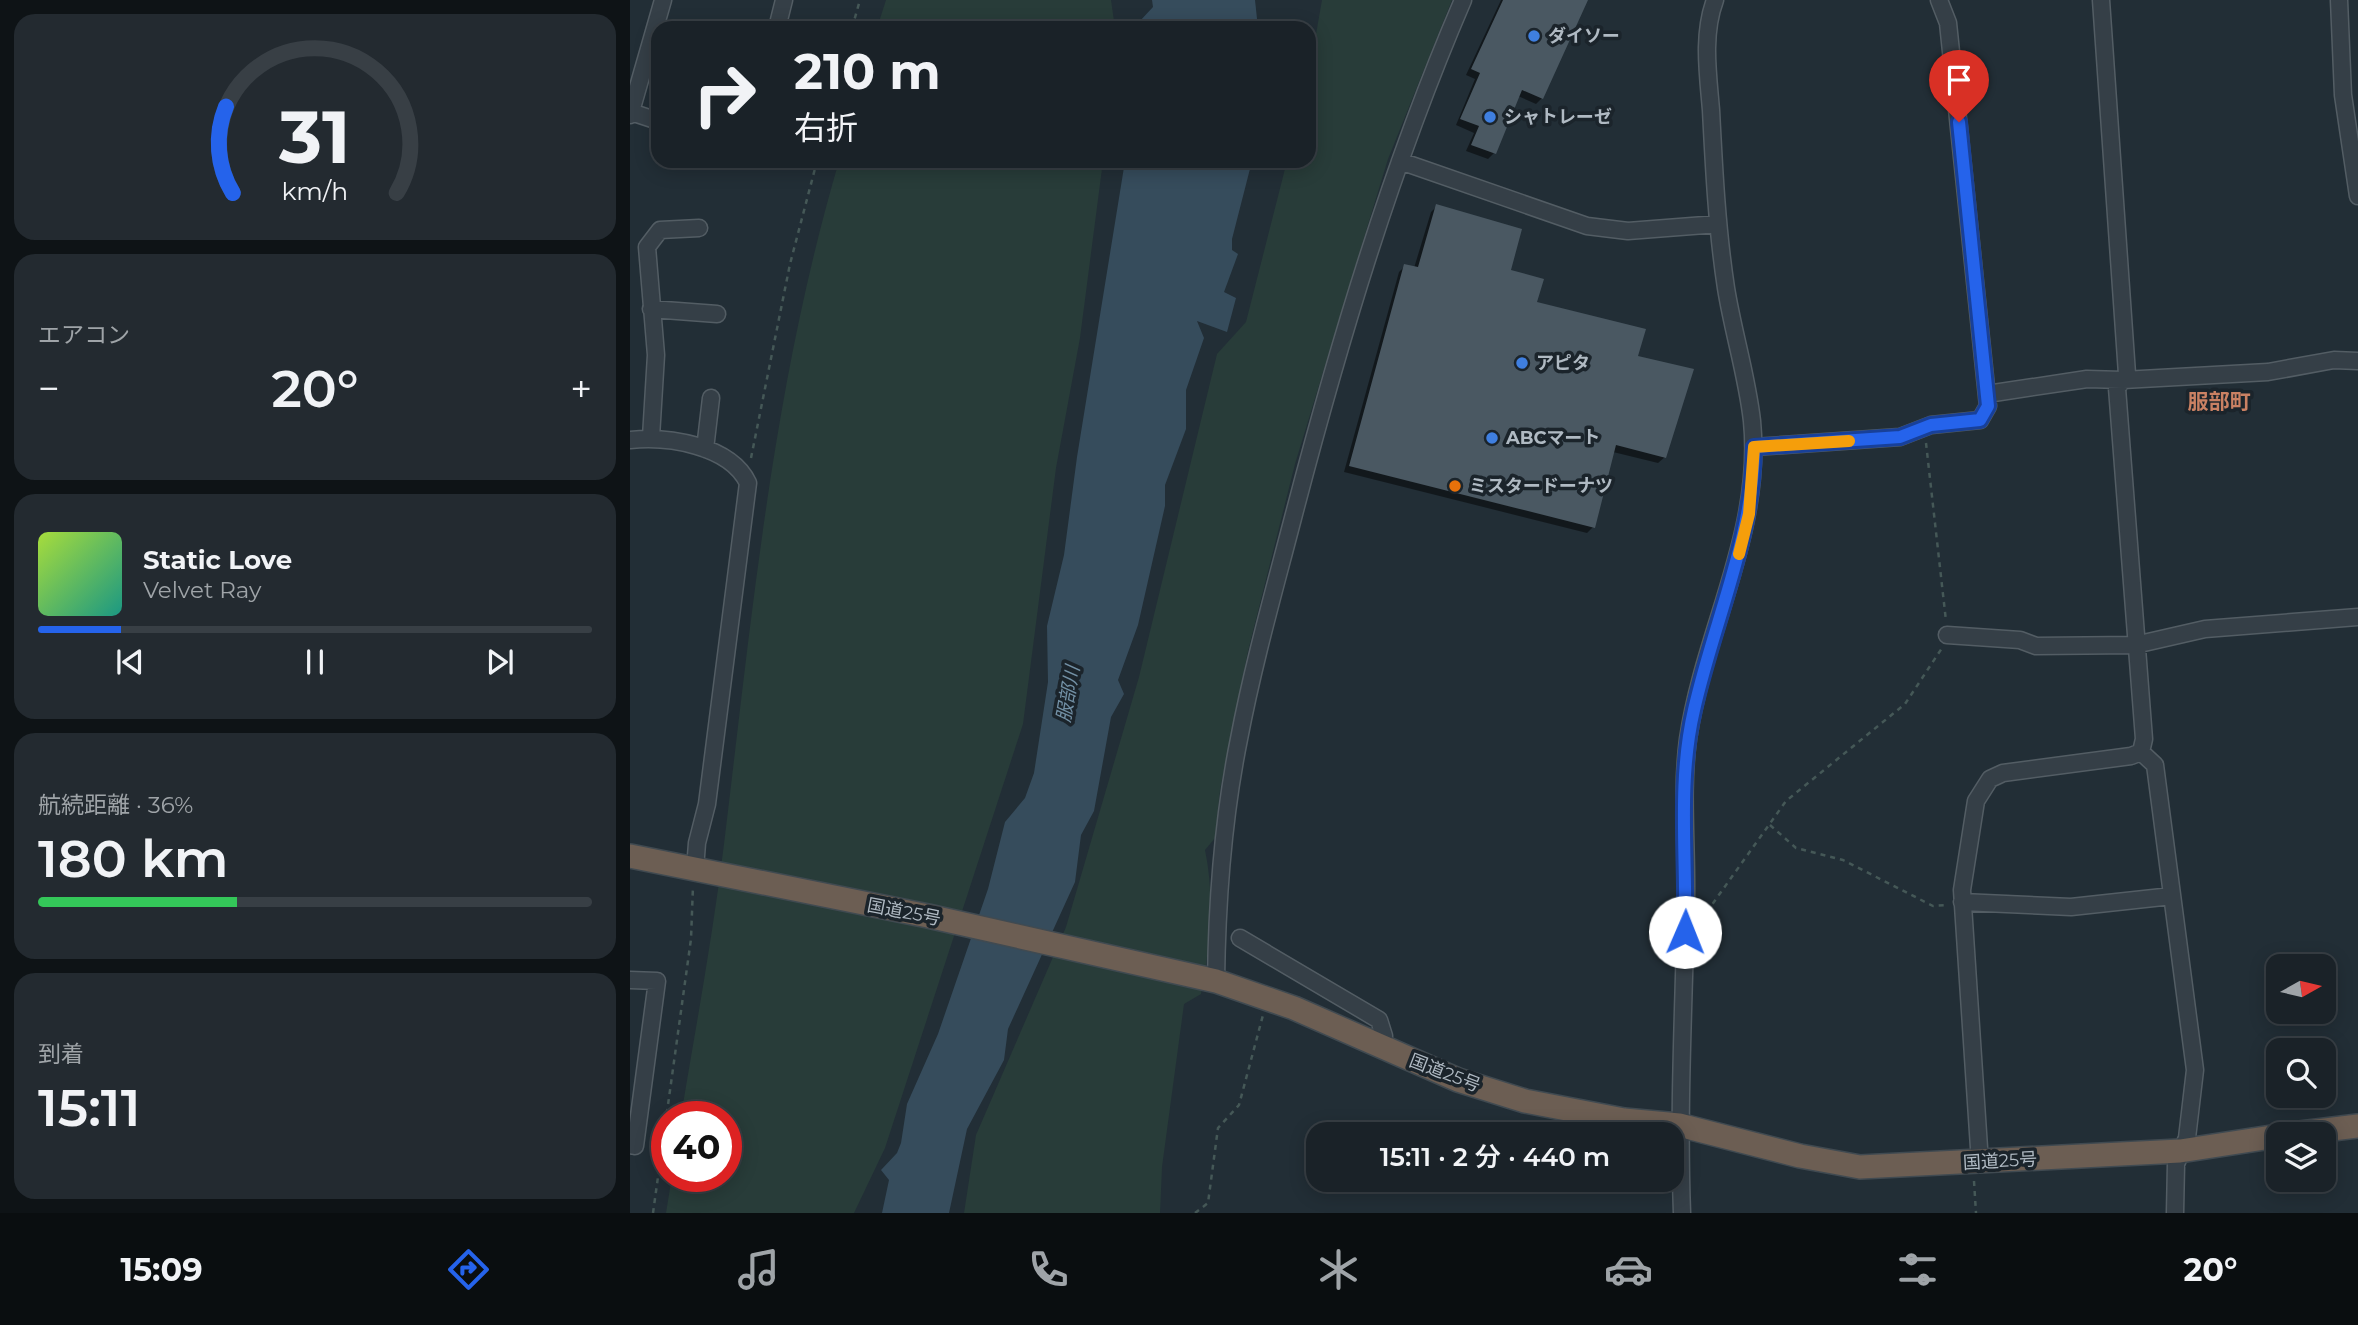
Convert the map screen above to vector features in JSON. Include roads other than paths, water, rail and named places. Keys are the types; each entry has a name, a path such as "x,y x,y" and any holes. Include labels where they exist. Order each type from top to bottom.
{"highway":[{"name":"国道25号","path":"630,856 928,916 1216,981 1268,999 1458,1080 1525,1101 1612,1118 1650,1122"},
{"name":"国道25号","path":"1684,1126 1800,1156 1860,1167 2180,1151 2266,1138"},
{"path":"2336,1129 2358,1126"}],"street":[{"path":"657,21 663,0"},
{"path":"779,21 784,0"},
{"path":"1216,981 1222,852 1245,711 1321,413 1400,161 1463,0"},
{"path":"1679,1122 1685,932 1684,788 1689,734 1700,683 1746,525 1753,481 1754,447 1748,397 1727,293 1718,224 1707,63 1709,29 1715,0"},
{"path":"1754,447 1900,437 1931,425 1980,420 1988,406 1948,23 1939,0"},
{"path":"1976,1163 1962,902 1972,814 1976,801 1990,779 2017,769 2131,756 2140,752 2144,739 2117,388 2127,374 2101,0"},
{"path":"2339,0 2343,95 2358,196"},
{"path":"651,41 630,114 651,119"},
{"path":"1400,161 1587,226 1628,231 1718,224"},
{"path":"651,438 656,355 647,247 660,230 699,228"},
{"path":"651,309 717,314"},
{"path":"1987,394 2087,379 2123,380 2268,372 2334,360 2358,361"},
{"path":"705,449 711,398"},
{"path":"630,440 679,439 705,449 743,473 748,483 708,804 696,843 698,870"},
{"path":"1947,635 2020,640 2036,646 2135,645 2205,629 2358,617"},
{"path":"2140,752 2155,765 2195,1070 2187,1138 2175,1164 2175,1213"},
{"path":"1962,902 2071,907 2172,896"},
{"path":"1240,938 1379,1020 1384,1037 1382,1048"},
{"path":"630,980 657,981 635,1146 630,1145"},
{"path":"1681,1192 1682,1213"}],"water":[{"path":"1152,0 1255,0 1257,21 1140,21 1153,7"},
{"name":"服部川","path":"1124,168 1250,168 1232,239 1232,250 1238,254 1224,292 1236,298 1227,332 1197,321 1204,338 1186,390 1186,429 1165,485 1165,506 1138,625 1118,680 1124,694 1111,717 1094,811 1081,835 1075,882 1008,1029 1004,1060 967,1129 949,1213 882,1213 889,1180 881,1170 897,1153 901,1143 907,1104 938,1034 988,889 1005,822 1025,798 1034,773 1048,682 1047,626 1064,555 1077,457"}],"place":[{"name":"ダイソー","path":"1534,36"},
{"name":"シャトレーゼ","path":"1490,117"},
{"name":"アピタ","path":"1522,363"},
{"name":"ABCマート","path":"1492,438"},
{"name":"ミスタードーナツ","path":"1455,486"}],"district":[{"name":"服部町","path":"2219,401"}]}
